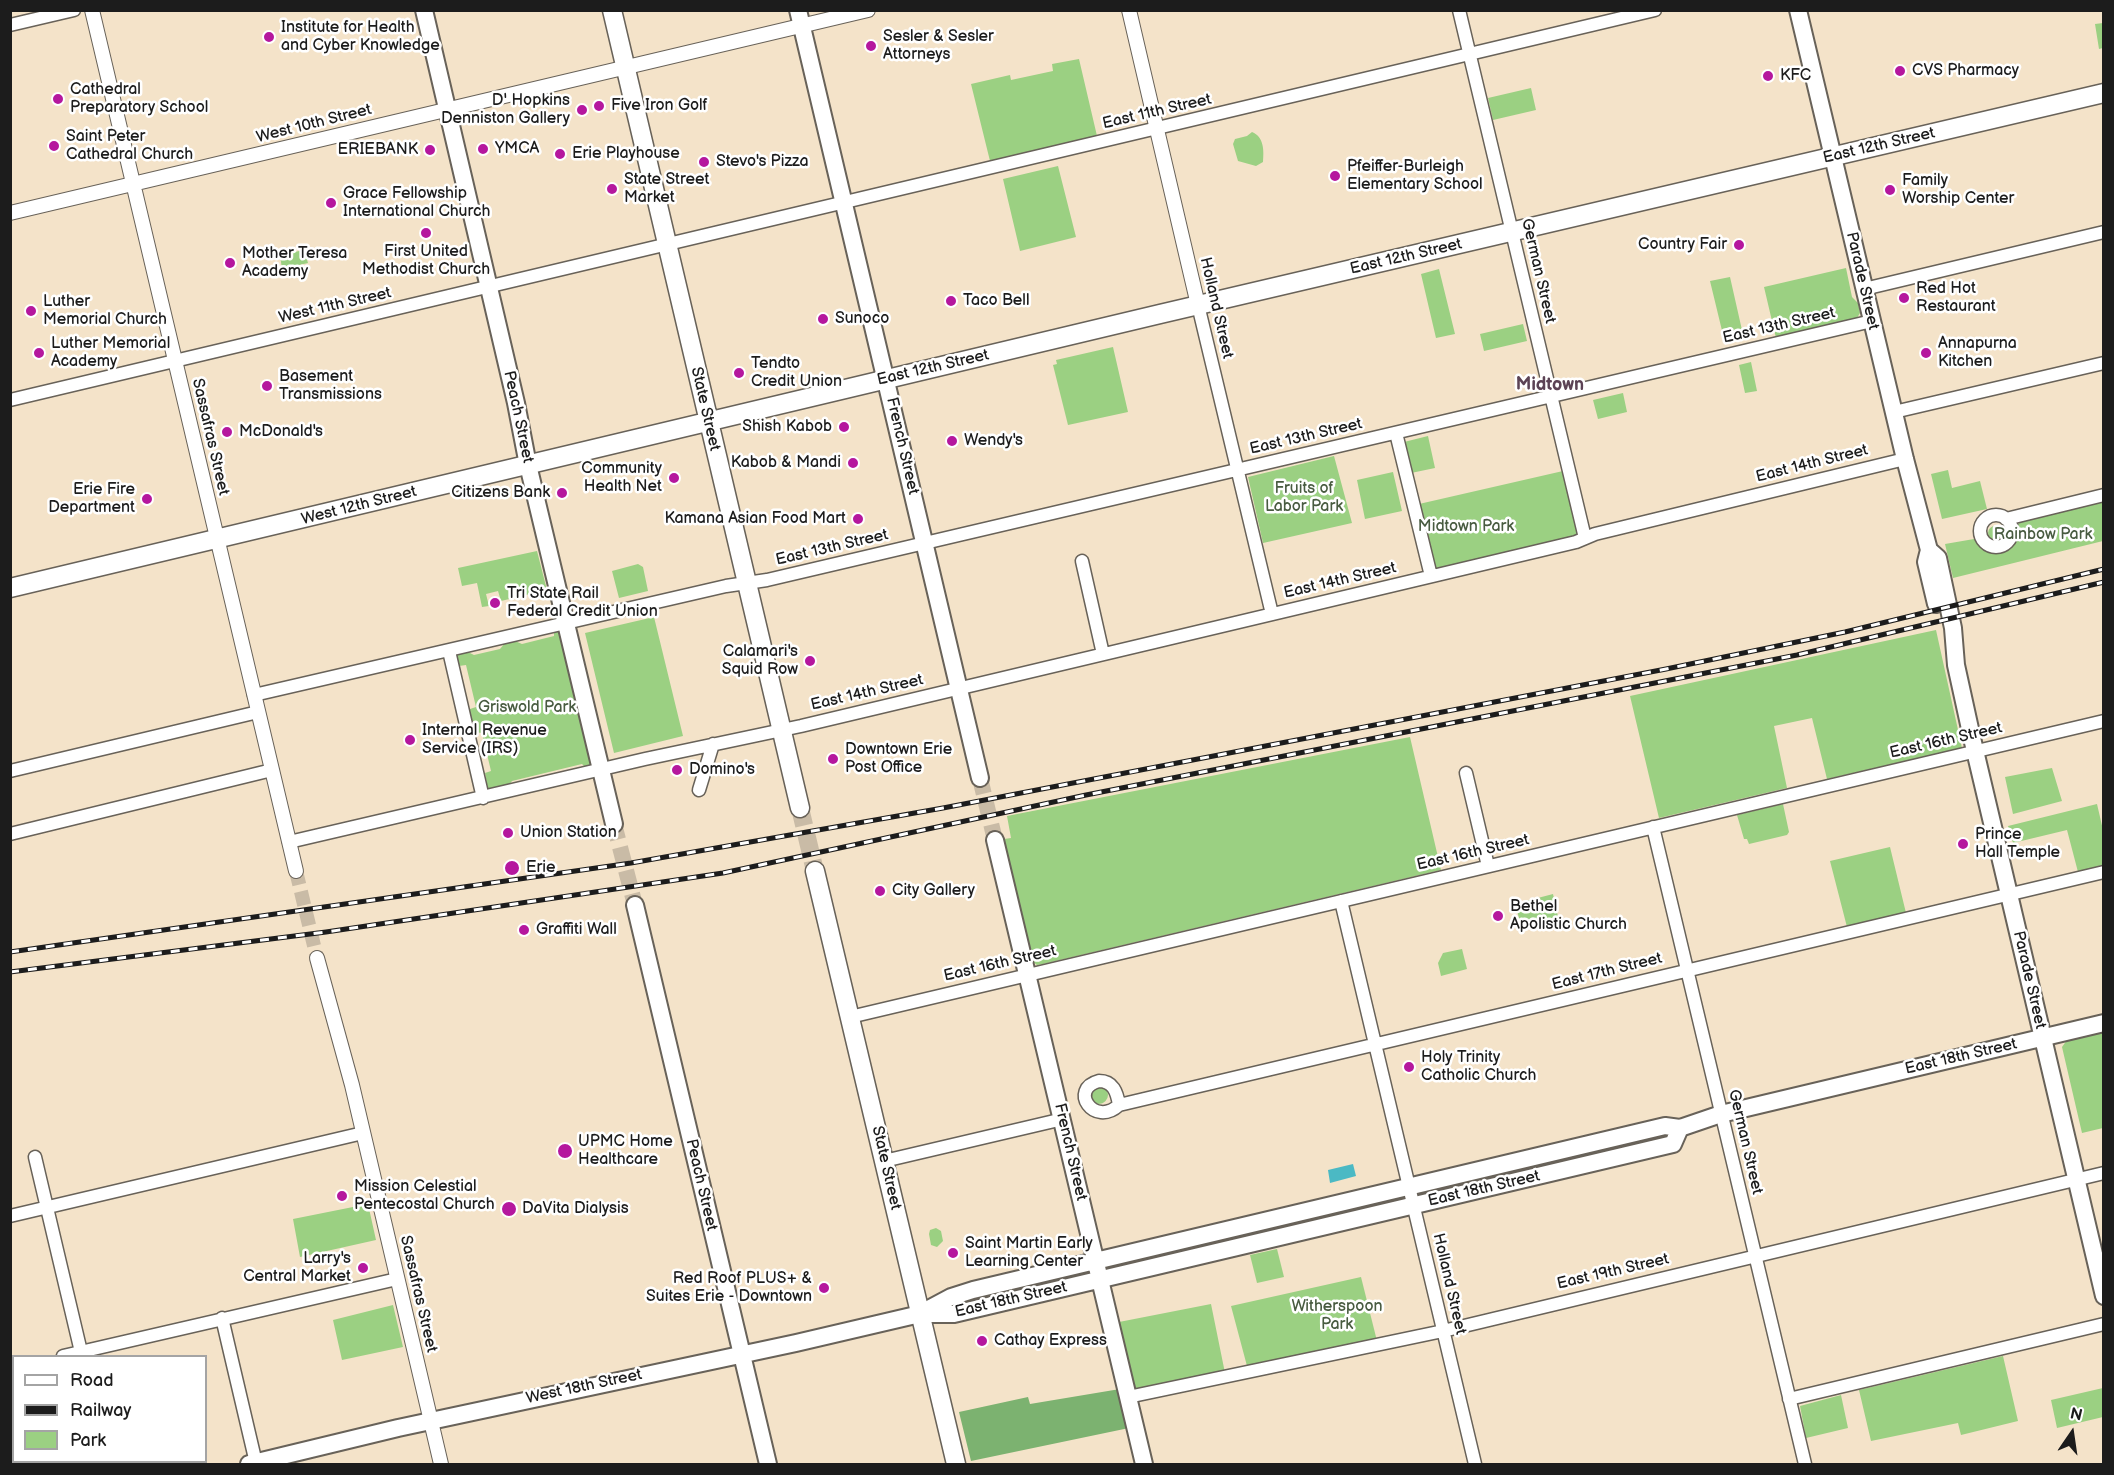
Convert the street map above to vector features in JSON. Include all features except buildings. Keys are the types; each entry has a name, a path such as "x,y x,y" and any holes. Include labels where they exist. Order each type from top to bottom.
{"main road":[{"name":"Peach Street","path":"424,10 528,465 614,824"},
{"name":"State Street","path":"612,10 800,808"},
{"name":"Parade Street","path":"1798,10 1905,459 1929,550 1938,558 1953,628 1956,665 1975,751 2103,1296"},
{"name":"French Street","path":"800,18 980,778"},
{"name":"East 12th Street","path":"708,422 2103,93"},
{"name":"West 12th Street","path":"10,588 708,422"},
{"name":"French Street","path":"995,840 1144,1464"},
{"name":"State Street","path":"815,871 956,1464"},
{"name":"Peach Street","path":"635,905 768,1464"},
{"name":"East 18th Street","path":"920,1314 951,1297 973,1290 1665,1126 1680,1128 1722,1114 2103,1023"},
{"name":"East 18th Street","path":"920,1314 954,1314 1673,1144 1680,1128"},
{"name":"West 18th Street","path":"253,1464 431,1421 920,1314"}],"street":[{"path":"10,25 74,10"},
{"name":"Sassafras Street","path":"92,10 296,871"},
{"name":"West 10th Street","path":"10,213 625,67 800,18 868,10"},
{"name":"Holland Street","path":"1129,10 1272,614"},
{"name":"German Street","path":"1459,10 1585,538"},
{"name":"East 11th Street","path":"666,245 1655,10"},
{"path":"1864,289 2103,232"},
{"name":"West 11th Street","path":"10,400 666,245"},
{"name":"East 13th Street","path":"254,695 726,586 767,580 1872,321"},
{"path":"1894,412 2103,363"},
{"path":"1396,433 1431,576"},
{"name":"East 14th Street","path":"289,842 601,769 781,730 1576,542 1606,531 1905,459"},
{"path":"2006,519 2103,495"},
{"path":"1082,561 1103,654"},
{"path":"449,651 483,798"},
{"path":"10,771 258,712"},
{"name":"East 16th Street","path":"850,1017 2103,721"},
{"path":"699,790 713,744"},
{"path":"10,834 272,770"},
{"path":"1466,773 1488,866"},
{"name":"German Street","path":"1653,827 1805,1464"},
{"name":"East 17th Street","path":"1119,1105 2103,872"},
{"name":"Holland Street","path":"1341,901 1475,1464"},
{"name":"Sassafras Street","path":"317,958 363,1133 441,1464"},
{"path":"884,1161 1063,1119"},
{"path":"10,1216 363,1133"},
{"path":"35,1157 81,1354 222,1318 397,1279"},
{"name":"East 19th Street","path":"1128,1397 1443,1331 2103,1173"},
{"path":"222,1318 253,1464"},
{"path":"1789,1399 2103,1324"}],"green space":[{"path":"2103,23 2103,48 2099,49 2095,24"},
{"path":"1079,59 1097,136 990,161 971,84 1010,75 1011,80 1053,71 1052,64"},
{"path":"1531,88 1536,110 1493,120 1488,98"},
{"path":"1252,132 1259,137 1263,149 1263,162 1256,166 1238,161 1233,144 1235,139"},
{"path":"1058,166 1076,237 1020,251 1003,179"},
{"path":"304,250 308,263 282,269 280,255"},
{"path":"1846,268 1852,297 1858,303 1860,313 1857,318 1776,338 1764,287"},
{"path":"1439,269 1455,334 1436,338 1421,274"},
{"path":"1730,277 1744,339 1725,343 1710,281"},
{"path":"1523,324 1527,341 1484,351 1480,334"},
{"path":"1113,347 1128,412 1068,425 1053,365 1057,364 1056,360"},
{"path":"1751,362 1757,391 1745,393 1739,365"},
{"path":"1623,393 1627,412 1598,419 1593,400"},
{"path":"1428,436 1435,468 1411,473 1404,442"},
{"name":"Fruits of Labor Park","path":"1334,456 1352,523 1263,543 1248,477"},
{"path":"1948,470 1952,488 1980,481 1987,509 1942,519 1931,474"},
{"name":"Midtown Park","path":"1563,471 1577,536 1435,569 1419,504"},
{"path":"1393,472 1402,511 1365,519 1357,480"},
{"name":"Rainbow Park","path":"2103,500 2103,541 1953,578 1945,544 1974,539 1984,549 1997,553 2011,543 2015,526 2025,519"},
{"path":"1995,526 2000,528 2002,533 2000,538 1995,540 1990,538 1988,533 1990,528"},
{"path":"537,551 547,590 501,601 498,591 486,594 489,606 482,607 477,583 462,586 458,568"},
{"path":"638,564 643,567 648,591 619,598 612,571"},
{"path":"654,617 683,736 614,753 585,633"},
{"path":"1936,630 1962,748 1827,779 1812,718 1774,726 1787,788 1659,818 1630,696"},
{"name":"Griswold Park","path":"554,631 560,631 591,765 585,767 582,764 512,781 509,785 492,790 488,789 485,773 491,771 482,733 474,732 469,712 470,709 476,707 466,665 457,664 457,655 468,652 474,655 500,649 505,643 515,641 522,644 554,636"},
{"path":"1410,737 1441,870 1043,964 1037,965 1033,962 1004,839 1011,838 1007,816"},
{"path":"2052,768 2062,801 2013,814 2005,777"},
{"path":"1783,804 1789,832 1787,835 1749,844 1747,839 1744,839 1737,815"},
{"path":"2097,804 2103,830 2103,865 2078,872 2067,830 2013,843 2008,826"},
{"path":"1890,847 1906,913 1847,927 1830,861"},
{"path":"1553,894 1558,917 1521,925 1515,904"},
{"path":"1462,949 1467,969 1441,976 1438,963 1443,953"},
{"path":"2103,1031 2103,1128 2082,1133 2062,1047 2067,1040"},
{"path":"1099,1086 1105,1089 1108,1095 1105,1101 1099,1104 1093,1101 1090,1095 1093,1089"},
{"path":"368,1204 376,1240 300,1257 293,1219"},
{"path":"936,1228 941,1231 943,1241 937,1247 931,1245 929,1234 930,1230"},
{"path":"1277,1249 1284,1277 1257,1283 1250,1255"},
{"name":"Witherspoon Park","path":"1361,1277 1377,1341 1247,1366 1231,1306"},
{"path":"1211,1304 1225,1373 1135,1392 1119,1322"},
{"path":"393,1305 403,1347 342,1360 333,1320"},
{"path":"2003,1356 2018,1421 1961,1435 1958,1423 1871,1441 1859,1390"},
{"path":"2103,1388 2103,1417 2057,1428 2051,1400"},
{"path":"1120,1389 1129,1428 971,1461 959,1412 1028,1397 1030,1404"},
{"path":"1841,1395 1848,1428 1806,1438 1800,1406"}],"water":[{"path":"1353,1164 1356,1176 1330,1183 1328,1170"}],"tunnel":[{"path":"980,778 995,840"},
{"path":"800,808 815,871"},
{"path":"614,824 635,905"},
{"path":"296,871 317,958"}],"railway":[{"path":"10,952 631,863 943,808 1666,669 1845,632 2104,569"},
{"path":"10,972 326,932 723,873 1086,795 1797,655 2104,582"}],"place":[{"name":"Institute for Health and Cyber Knowledge","path":"269,37"},
{"name":"Sesler & Sesler Attorneys","path":"871,46"},
{"name":"CVS Pharmacy","path":"1900,71"},
{"name":"KFC","path":"1768,76"},
{"name":"Cathedral Preparatory School","path":"58,99"},
{"name":"Five Iron Golf","path":"599,106"},
{"name":"D' Hopkins Denniston Gallery","path":"582,110"},
{"name":"Saint Peter Cathedral Church","path":"54,146"},
{"name":"YMCA","path":"483,149"},
{"name":"ERIEBANK","path":"430,150"},
{"name":"Erie Playhouse","path":"560,154"},
{"name":"Stevo's Pizza","path":"704,162"},
{"name":"Pfeiffer-Burleigh Elementary School","path":"1335,176"},
{"name":"State Street Market","path":"612,189"},
{"name":"Family Worship Center","path":"1890,190"},
{"name":"Grace Fellowship International Church","path":"331,203"},
{"name":"First United Methodist Church","path":"426,233"},
{"name":"Country Fair","path":"1739,245"},
{"name":"Mother Teresa Academy","path":"230,263"},
{"name":"Red Hot Restaurant","path":"1904,298"},
{"name":"Taco Bell","path":"951,301"},
{"name":"Luther Memorial Church","path":"31,311"},
{"name":"Sunoco","path":"823,319"},
{"name":"Luther Memorial Academy","path":"39,353"},
{"name":"Annapurna Kitchen","path":"1926,353"},
{"name":"Tendto Credit Union","path":"739,373"},
{"name":"Basement Transmissions","path":"267,386"},
{"name":"Shish Kabob","path":"844,427"},
{"name":"McDonald's","path":"227,432"},
{"name":"Wendy's","path":"952,441"},
{"name":"Kabob & Mandi","path":"853,463"},
{"name":"Community Health Net","path":"674,478"},
{"name":"Citizens Bank","path":"562,493"},
{"name":"Erie Fire Department","path":"147,499"},
{"name":"Kamana Asian Food Mart","path":"858,519"},
{"name":"Tri State Rail Federal Credit Union","path":"495,603"},
{"name":"Calamari's Squid Row","path":"810,661"},
{"name":"Internal Revenue Service (IRS)","path":"410,740"},
{"name":"Downtown Erie Post Office","path":"833,759"},
{"name":"Domino's","path":"677,770"},
{"name":"Union Station","path":"508,833"},
{"name":"Prince Hall Temple","path":"1963,844"},
{"name":"Erie","path":"512,868"},
{"name":"City Gallery","path":"880,891"},
{"name":"Bethel Apolistic Church","path":"1498,916"},
{"name":"Graffiti Wall","path":"524,930"},
{"name":"Holy Trinity Catholic Church","path":"1409,1067"},
{"name":"UPMC Home Healthcare","path":"565,1151"},
{"name":"Mission Celestial Pentecostal Church","path":"342,1196"},
{"name":"DaVita Dialysis","path":"509,1209"},
{"name":"Saint Martin Early Learning Center","path":"953,1253"},
{"name":"Larry's Central Market","path":"363,1268"},
{"name":"Red Roof PLUS+ & Suites Erie - Downtown","path":"824,1288"},
{"name":"Cathay Express","path":"982,1341"}],"district":[{"name":"Midtown","path":"1550,385"}]}
